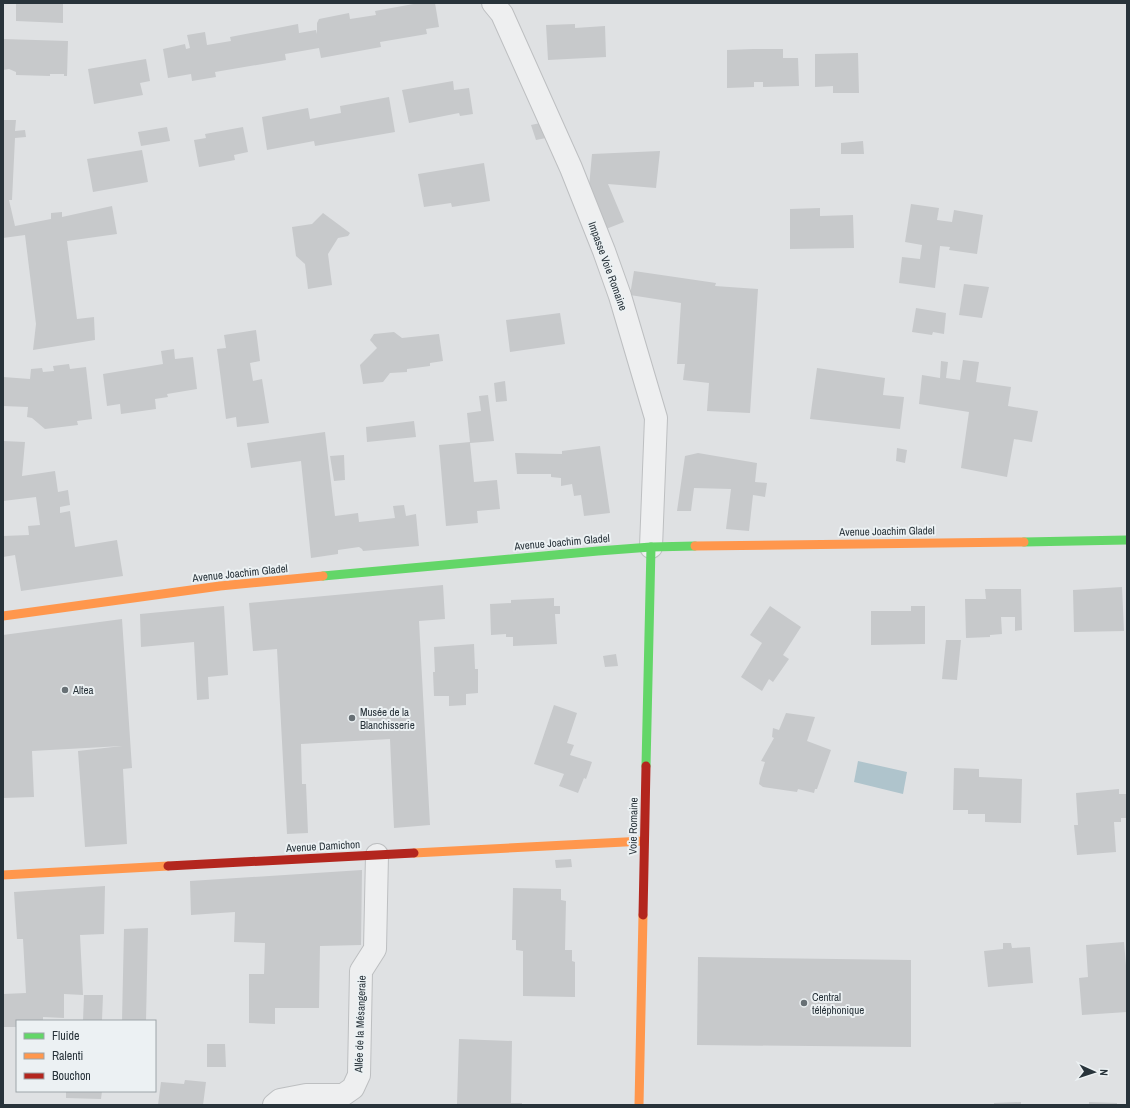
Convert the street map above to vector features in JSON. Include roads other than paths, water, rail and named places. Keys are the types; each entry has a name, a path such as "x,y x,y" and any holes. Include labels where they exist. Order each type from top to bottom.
{"street":[{"name":"Impasse Voie Romaine","path":"493,3 502,14 571,168 620,296 654,410 656,418 651,547"},
{"name":"Avenue Joachim Gladel","path":"3,616 220,586 590,551 651,547 1127,540"},
{"name":"Voie Romaine","path":"639,1105 651,547"},
{"name":"Avenue Damichon","path":"3,875 644,841"},
{"name":"Allée de la Mésangeraie","path":"274,1105 280,1100 306,1095 343,1095 353,1088 359,1076 361,971 375,949 377,855"}],"water":[{"path":"858,761 907,772 903,794 854,782"}],"place":[{"name":"Altea","path":"65,690"},
{"name":"Musée de la Blanchisserie","path":"352,718"},
{"name":"Central téléphonique","path":"804,1003"}]}
